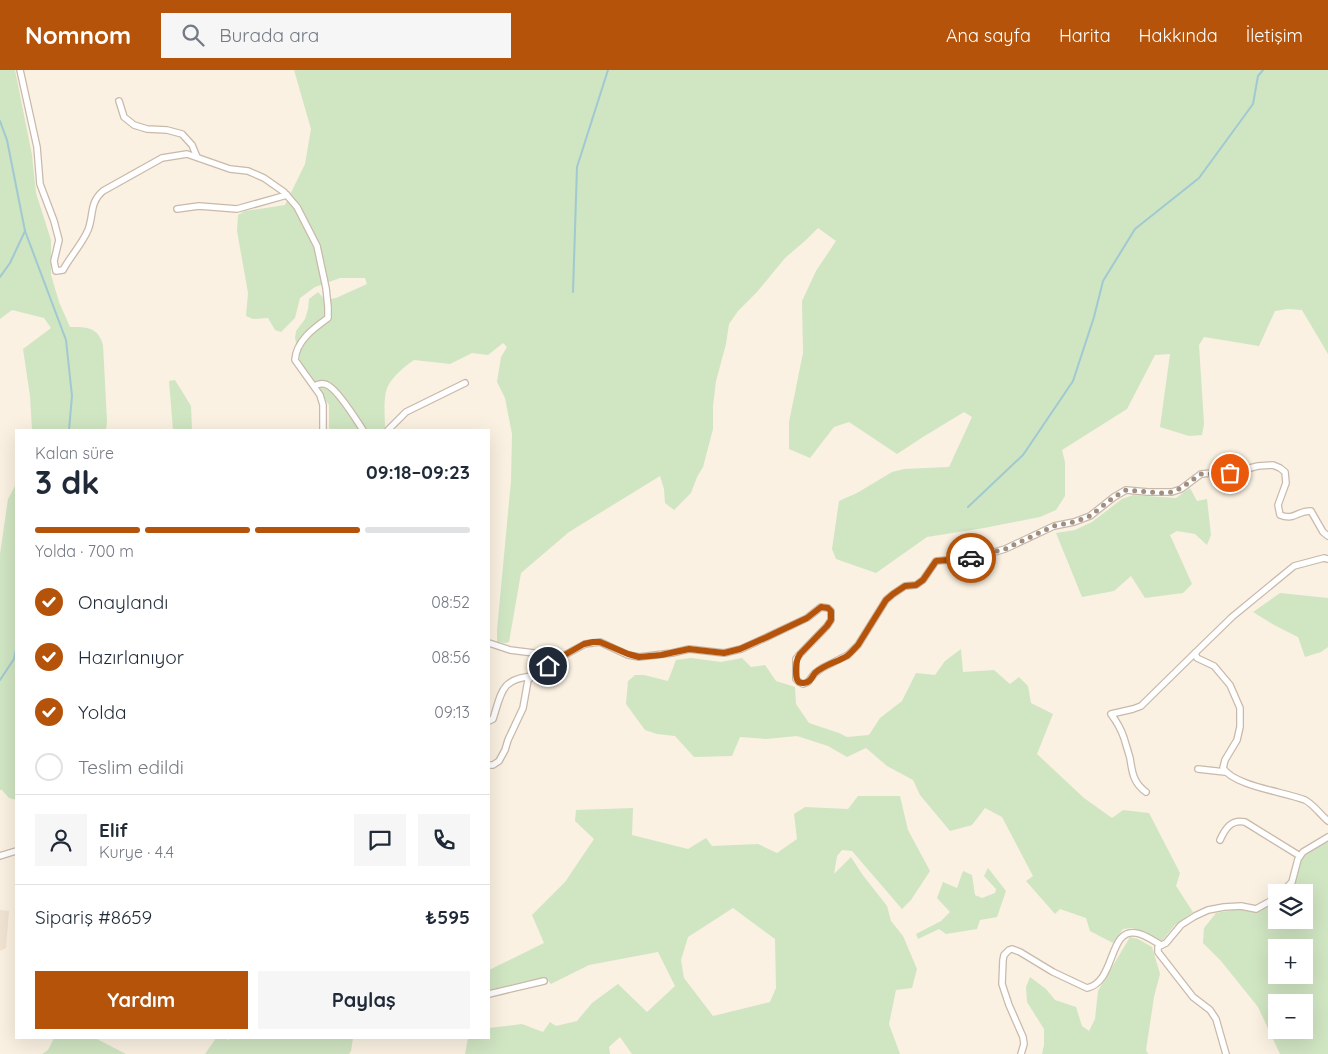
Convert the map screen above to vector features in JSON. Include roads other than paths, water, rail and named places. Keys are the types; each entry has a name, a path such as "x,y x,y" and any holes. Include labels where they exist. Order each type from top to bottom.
{"street":[{"path":"20,70 37,146 40,184 59,240 54,261 56,271 63,270 88,230 95,200 103,191 162,158 188,154 230,169 248,171 264,178 287,195 297,207 317,246 327,297 328,318 313,328 295,352 295,360 320,396 323,405 323,429"},
{"path":"119,101 124,117 134,124 147,128 182,134 192,145 197,157"},
{"path":"176,209 199,206 237,209 287,195"},
{"path":"314,386 322,383 329,386 339,396 362,429"},
{"path":"389,429 406,412 464,383"},
{"path":"490,765 499,761 506,750 508,740 523,708 528,680 584,644 600,642 639,657 689,649 724,653 740,649 767,637 807,618 821,607 828,608 831,611 831,620 796,659 796,679 803,684 808,682 822,668 848,656 858,645 886,600 905,586 916,585 923,580 936,561 974,558 1005,549 1054,526 1090,516 1126,490 1172,492 1201,474 1230,473 1273,465 1285,472 1286,484 1278,504 1280,515 1287,518 1305,511 1311,511 1323,532 1328,536"},
{"path":"1146,792 1137,784 1132,774 1130,759 1121,728 1111,714 1141,706 1232,617 1294,566 1324,558 1328,559"},
{"path":"490,642 510,650 542,654 557,660"},
{"path":"1194,654 1197,658 1214,666 1230,684 1240,708 1240,727 1236,740 1225,760 1223,768 1225,772"},
{"path":"490,720 493,719 498,698 503,688 514,679 533,676"},
{"path":"1198,768 1225,772 1247,784 1307,801 1328,821"},
{"path":"1220,840 1225,829 1231,824 1239,821 1245,822 1300,856"},
{"path":"1290,884 1303,852 1328,837"},
{"path":"0,856 15,851"},
{"path":"1226,1054 1216,1019 1210,1010 1193,997 1158,952 1158,947 1173,937 1181,926 1194,916 1208,910 1241,906 1256,909 1268,902"},
{"path":"1021,1054 1024,1044 1023,1036 1009,1006 1002,984 1004,954 1008,950 1012,949 1020,952 1053,972 1087,988 1100,981 1118,943 1128,933 1137,933 1161,945"},
{"path":"490,994 544,980"}],"waterway":[{"path":"573,292 577,167 608,70"},
{"path":"968,507 1023,455 1073,381 1094,317 1103,281 1135,229 1199,178 1253,104 1258,76 1263,70"},
{"path":"0,121 7,140 25,231 10,263 0,277"},
{"path":"25,231 66,340 72,396 69,429"},
{"path":"0,680 14,659 15,654"}]}
